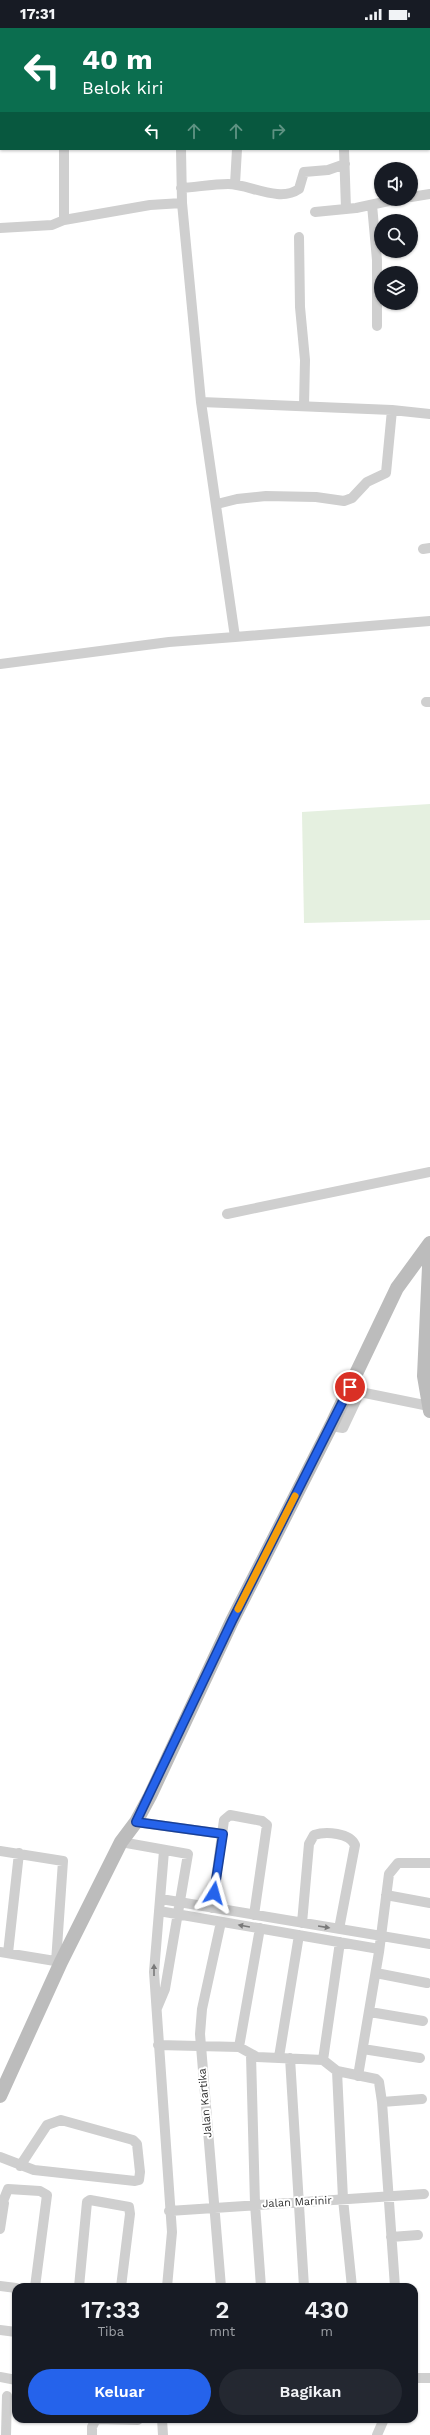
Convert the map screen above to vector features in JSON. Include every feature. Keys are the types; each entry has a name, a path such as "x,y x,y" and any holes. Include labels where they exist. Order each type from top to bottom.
{"street":[{"path":"64,150 64,220"},
{"path":"181,150 182,203 200,402 217,504 235,637"},
{"path":"235,184 237,150"},
{"path":"344,150 346,209"},
{"path":"181,188 235,184 259,191 291,192 299,189 304,172 328,170 345,164"},
{"path":"418,196 430,194"},
{"path":"0,228 52,225 64,220 150,205 182,203"},
{"path":"315,212 372,205 377,260 377,326"},
{"path":"299,237 300,307 305,360 304,406"},
{"path":"200,402 392,410 430,414"},
{"path":"217,504 237,499 266,496 316,497 341,502 350,499 367,482 386,473 392,410"},
{"path":"0,664 169,642 430,621"},
{"path":"226,1214 430,1172"},
{"path":"331,1426 342,1428 360,1392 429,1409 424,1376 430,1244"},
{"path":"0,2096 58,1962 121,1842 136,1822 232,1621 331,1426 397,1288 430,1244"},
{"path":"212,1908 224,1820 230,1815 262,1821 267,1825 254,1915"},
{"path":"136,1822 223,1834"},
{"path":"302,1923 309,1844 314,1835 319,1833 348,1836 352,1839 355,1845 339,1929"},
{"path":"121,1842 164,1851 188,1854 165,1990 157,2008"},
{"path":"0,1851 63,1861 58,1962"},
{"path":"164,1851 154,1972 169,2211 172,2232 167,2283"},
{"path":"19,1853 4,1953 58,1962"},
{"path":"358,2076 376,1973 389,1874 398,1863 430,1863"},
{"path":"386,1895 430,1903"},
{"path":"161,1900 430,1944"},
{"path":"159,1911 379,1949"},
{"name":"Jalan Kartika","path":"221,1922 202,2009 201,2046 221,2283"},
{"path":"239,2046 260,1928"},
{"path":"279,2057 299,1935"},
{"path":"323,2060 340,1942"},
{"path":"376,1973 428,1983"},
{"path":"370,2012 423,2021"},
{"path":"158,2045 239,2046 251,2055 323,2060 337,2071 358,2076 372,2077 379,2082 382,2102 395,2283"},
{"path":"363,2049 420,2058"},
{"path":"251,2055 255,2204 261,2283"},
{"path":"290,2058 304,2283"},
{"path":"337,2071 343,2200 352,2283"},
{"path":"382,2102 422,2099"},
{"path":"0,2157 20,2166 34,2170 135,2181 139,2180 140,2172 137,2144 133,2140 61,2120 47,2124 20,2166"},
{"path":"0,2228 2,2205 8,2189 40,2191 47,2195 36,2283"},
{"name":"Jalan Marinir","path":"169,2211 255,2204 298,2203 424,2194"},
{"path":"79,2283 85,2215 87,2202 90,2200 129,2207 130,2214 121,2283"},
{"path":"391,2237 418,2235"},
{"path":"169,2270 171,2283"},
{"path":"0,2286 12,2288"},
{"path":"0,2330 12,2332"},
{"path":"0,2377 12,2379"},
{"path":"418,2378 430,2378"},
{"path":"6,2435 7,2396"},
{"path":"92,2435 92,2427 94,2423"},
{"path":"162,2423 163,2435"},
{"path":"377,2435 382,2423"}],"green space":[{"path":"430,804 430,920 304,923 302,812"}],"slow traffic":[{"path":"238,1609 295,1496"}],"route":[{"path":"214,1893 223,1834 136,1822 152,1792 232,1621 350,1387"}]}
